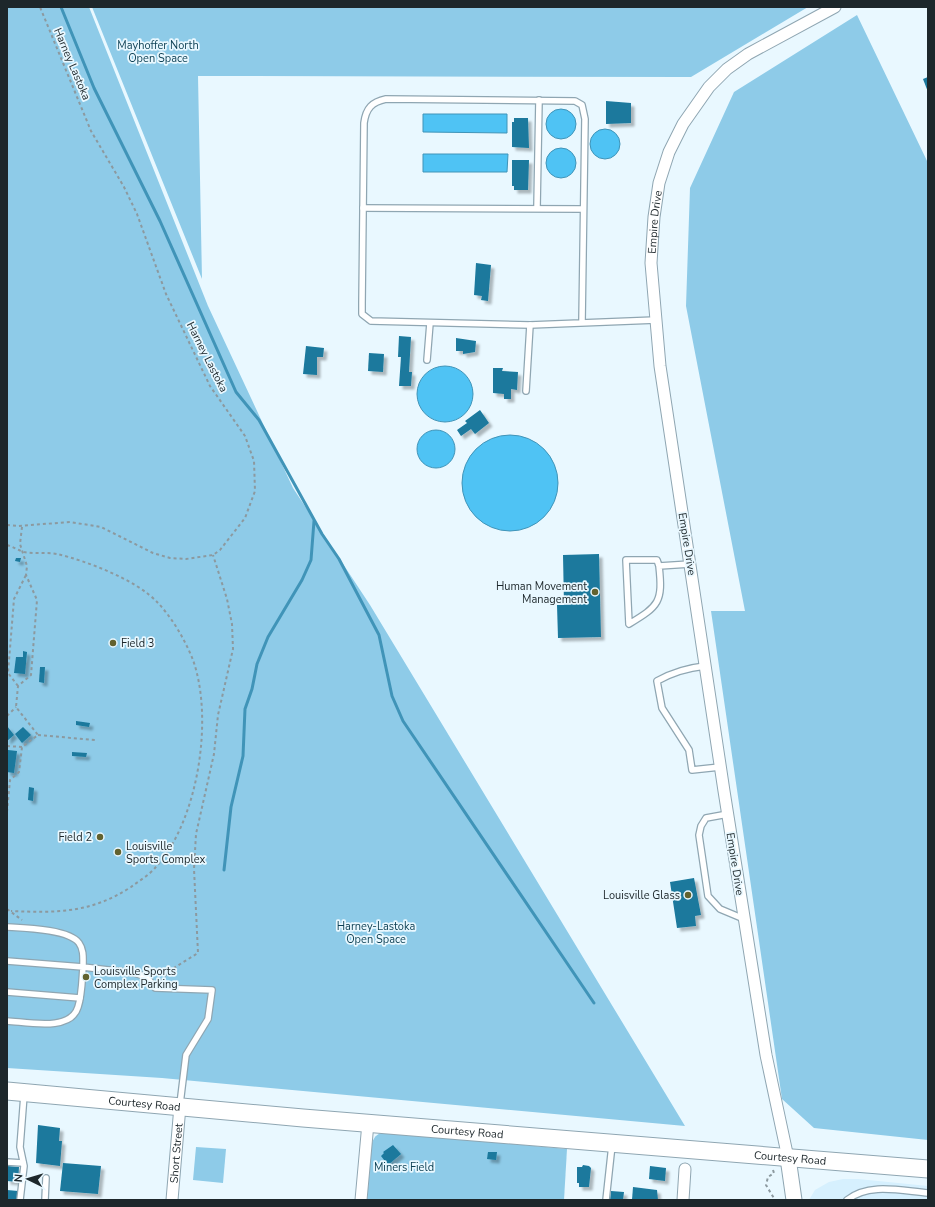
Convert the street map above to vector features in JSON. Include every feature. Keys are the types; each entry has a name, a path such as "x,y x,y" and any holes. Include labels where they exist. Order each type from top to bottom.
{"main road":[{"name":"Courtesy Road","path":"7,1091 928,1170"}],"street":[{"name":"Empire Drive","path":"788,1158 766,1055 720,767 660,366 651,263 654,217 659,183 669,152 683,124 709,87 727,69 748,54 835,7"},
{"name":"Short Street","path":"172,1200 180,1106"},
{"path":"361,1200 368,1123"},
{"path":"788,1158 794,1200"},
{"path":"683,1200 685,1170"}],"lane":[{"path":"582,322 585,119 582,105 575,100 386,99 375,101 366,111 364,123 362,314 371,321 380,322 530,325 656,320"},
{"path":"537,207 539,100"},
{"path":"363,208 584,208"},
{"path":"428,360 430,323"},
{"path":"526,391 530,325"},
{"path":"652,558 657,560 659,566 661,584 660,597 654,608 629,624 626,560 652,558"},
{"path":"659,566 690,564"},
{"path":"705,666 684,668 657,681 658,692 662,708 689,750 692,770 720,767"},
{"path":"728,814 706,818 701,826 699,835 708,896 720,909 744,919"},
{"path":"7,927 70,935 78,942 83,953 83,967 78,1009 70,1019 59,1024 7,1021"},
{"path":"7,961 134,973 146,977 155,988 212,990 208,1019 186,1055 180,1106"},
{"path":"7,992 80,998"},
{"path":"20,1200 23,1163 20,1147 25,1092"},
{"path":"606,1200 612,1143"},
{"path":"7,1162 23,1163"},
{"path":"45,1200 46,1178"},
{"path":"847,1200 858,1192 871,1189 928,1193"}],"path":[{"name":"Harney Lastoka","path":"40,7 91,131 124,187 137,214 166,294 210,386 245,436 254,461 255,490 245,518 226,544 213,555"},
{"path":"7,525 22,526 70,522 101,526 140,548 170,558 186,559 213,555 227,599 232,624 233,649 218,715 214,754 196,834 194,869 198,952 169,971 155,988"},
{"path":"7,716 16,707 18,686 8,673 14,599 26,575 28,566 20,544 22,526"},
{"path":"7,545 23,551 58,554 104,570 135,585 157,602 180,635 193,660 201,712 201,747 199,767 177,836 154,869 116,896 78,910 41,913 11,911"},
{"path":"18,686 31,675 37,600 26,575"},
{"path":"16,707 38,735"},
{"path":"7,746 22,747 38,735 95,740"},
{"path":"7,812 10,780 19,772 22,747"},
{"path":"7,777 10,780"},
{"path":"768,1157 770,1167 774,1173 768,1176 766,1185 775,1200"}],"shaded area":[{"path":"561,109 572,113 576,124 572,135 561,139 550,135 546,124 550,113"},
{"path":"423,114 507,114 507,133 423,132"},
{"path":"605,129 611,130 619,138 619,150 611,158 605,159 599,158 591,150 590,144 591,138 599,130"},
{"path":"561,148 572,152 576,163 572,174 561,178 550,174 546,163 550,152"},
{"path":"423,154 508,154 507,172 423,172"},
{"path":"445,366 456,369 465,374 470,383 473,394 470,405 465,414 456,419 445,422 434,419 425,414 420,405 417,394 420,383 425,374 434,369"},
{"path":"432,430 440,430 450,435 454,442 454,456 450,463 440,468 432,468 422,463 420,460 417,453 417,445 422,435 425,433"},
{"path":"510,435 528,439 544,449 554,465 558,483 554,501 544,517 528,527 510,531 492,527 476,517 466,501 462,483 466,465 476,449 492,439"},
{"path":"843,1179 858,1179 928,1186 928,1200 809,1200 815,1190 829,1182"}],"green space":[{"name":"Harney-Lastoka Open Space","path":"7,7 89,7 208,306 293,488 370,605 685,1126 162,1078 7,1068"},
{"name":"Mayhoffer North Open Space","path":"92,7 808,7 691,77 198,76 202,279"},
{"path":"857,15 928,163 928,1140 814,1128 782,1099 711,611 745,611 686,306 690,188 734,92"},
{"name":"Miners Field","path":"387,1132 567,1149 564,1200 367,1200 372,1143 377,1135"},
{"path":"196,1147 226,1149 223,1183 193,1180"}],"building":[{"path":"928,77 928,92 923,79"},
{"path":"606,101 631,103 631,123 606,124"},
{"path":"514,118 528,118 529,148 512,147 512,122 514,122"},
{"path":"512,160 529,160 528,190 514,190 514,186 512,186"},
{"path":"476,263 491,265 488,301 481,300 482,296 474,295"},
{"path":"399,336 411,337 409,372 412,372 411,386 399,386 401,357 398,357"},
{"path":"456,338 476,341 475,352 463,354 463,351 456,351"},
{"path":"306,346 324,348 323,357 317,357 317,375 303,374"},
{"path":"369,353 384,354 383,372 368,371"},
{"path":"493,368 503,368 502,371 518,372 517,390 511,389 511,399 504,399 504,394 493,393"},
{"path":"480,410 489,423 475,434 471,429 461,436 457,430 467,423 465,421"},
{"path":"599,554 601,637 558,638 557,605 564,605 563,555"},
{"path":"16,558 21,558 20,562 15,561"},
{"path":"23,651 27,652 25,674 14,673 16,657 23,657"},
{"path":"40,667 45,667 44,683 39,682"},
{"path":"76,721 90,723 89,727 76,725"},
{"path":"7,726 14,735 7,741"},
{"path":"23,727 31,735 22,743 15,734"},
{"path":"8,750 17,751 14,773 7,772"},
{"path":"72,752 87,753 86,757 72,756"},
{"path":"29,787 34,788 33,801 28,800"},
{"path":"694,878 701,915 695,916 696,926 677,928 670,882"},
{"path":"38,1125 60,1128 59,1141 62,1141 60,1166 36,1163"},
{"path":"393,1145 401,1154 388,1165 381,1156 384,1153 383,1152"},
{"path":"488,1152 497,1152 496,1160 487,1159"},
{"path":"63,1163 101,1166 98,1194 60,1191"},
{"path":"583,1165 591,1168 589,1187 579,1187 579,1183 577,1183 577,1167 582,1167"},
{"path":"7,1166 19,1167 18,1182 7,1181"},
{"path":"650,1166 666,1168 665,1181 649,1179"},
{"path":"633,1187 657,1190 658,1200 632,1200"},
{"path":"7,1190 18,1191 17,1200 7,1200"},
{"path":"611,1191 624,1192 623,1200 610,1200"}],"waterway":[{"path":"61,7 94,88 160,221 236,392 259,420 322,534 339,559 379,635 392,696 403,721 594,1003"},
{"path":"224,870 231,807 243,756 245,709 252,689 257,664 268,637 302,580 311,560 314,521"}],"place":[{"name":"Human Movement Management","path":"595,592"},
{"name":"Field 3","path":"113,643"},
{"name":"Field 2","path":"100,837"},
{"name":"Louisville Sports Complex","path":"118,852"},
{"name":"Louisville Glass","path":"688,895"},
{"name":"Louisville Sports Complex Parking","path":"86,977"}]}
